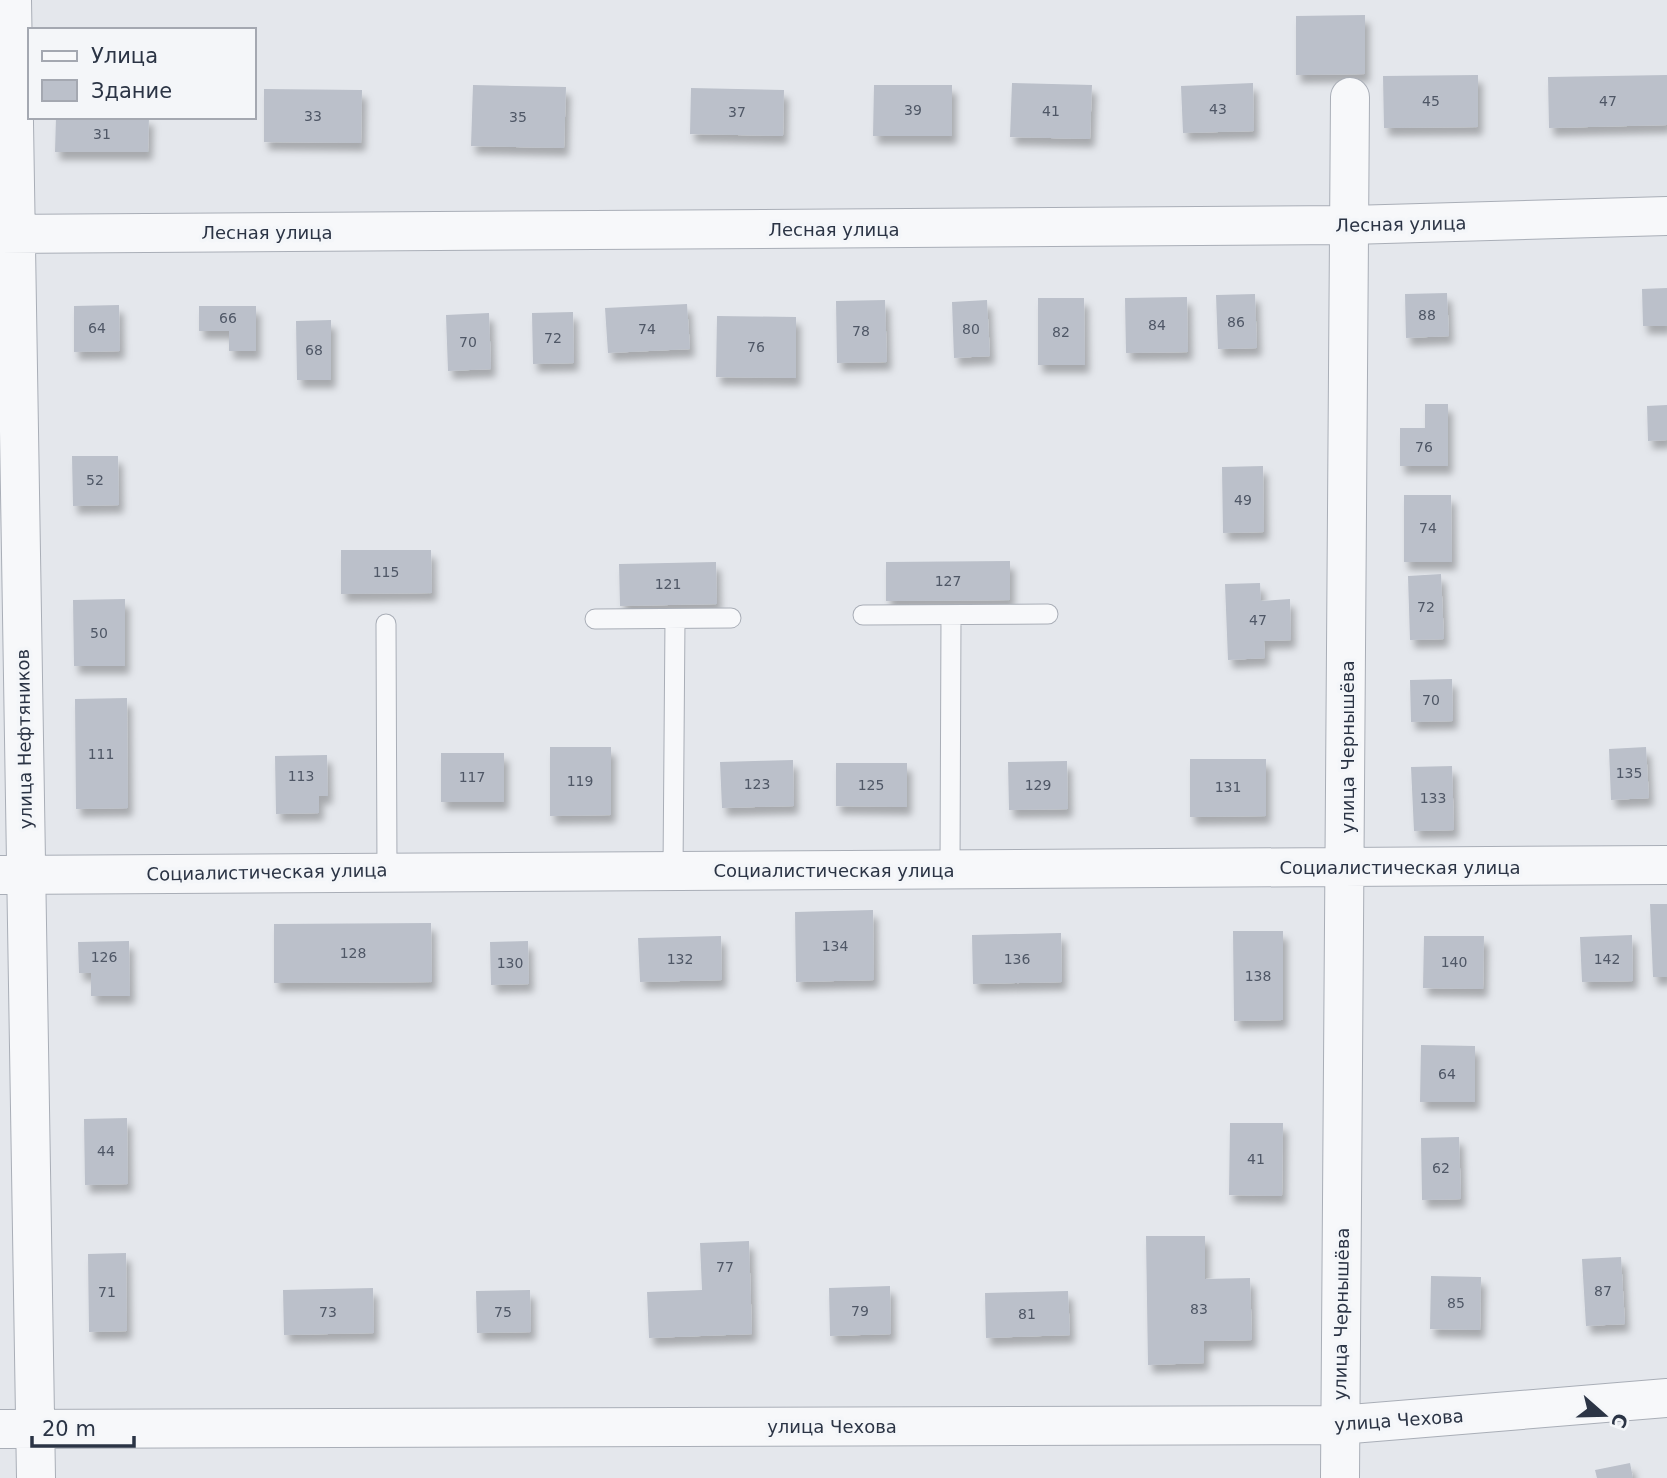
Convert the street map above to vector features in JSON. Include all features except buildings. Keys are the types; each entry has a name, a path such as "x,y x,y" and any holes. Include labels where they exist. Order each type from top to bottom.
{"street":[{"name":"улица Нефтяников","path":"12,0 8,234 18,1429 36,1478"},
{"name":"улица Чернышёва","path":"1340,1478 1350,97"},
{"name":"Лесная улица","path":"8,234 1350,225 1667,216"},
{"name":"Социалистическая улица","path":"13,875 1667,865"},
{"name":"улица Чехова","path":"18,1429 1339,1425 1666,1406"}],"lane":[{"path":"863,615 1048,614"},
{"path":"950,870 951,615"},
{"path":"595,619 731,618"},
{"path":"673,871 675,619"},
{"path":"386,624 387,871"}]}
